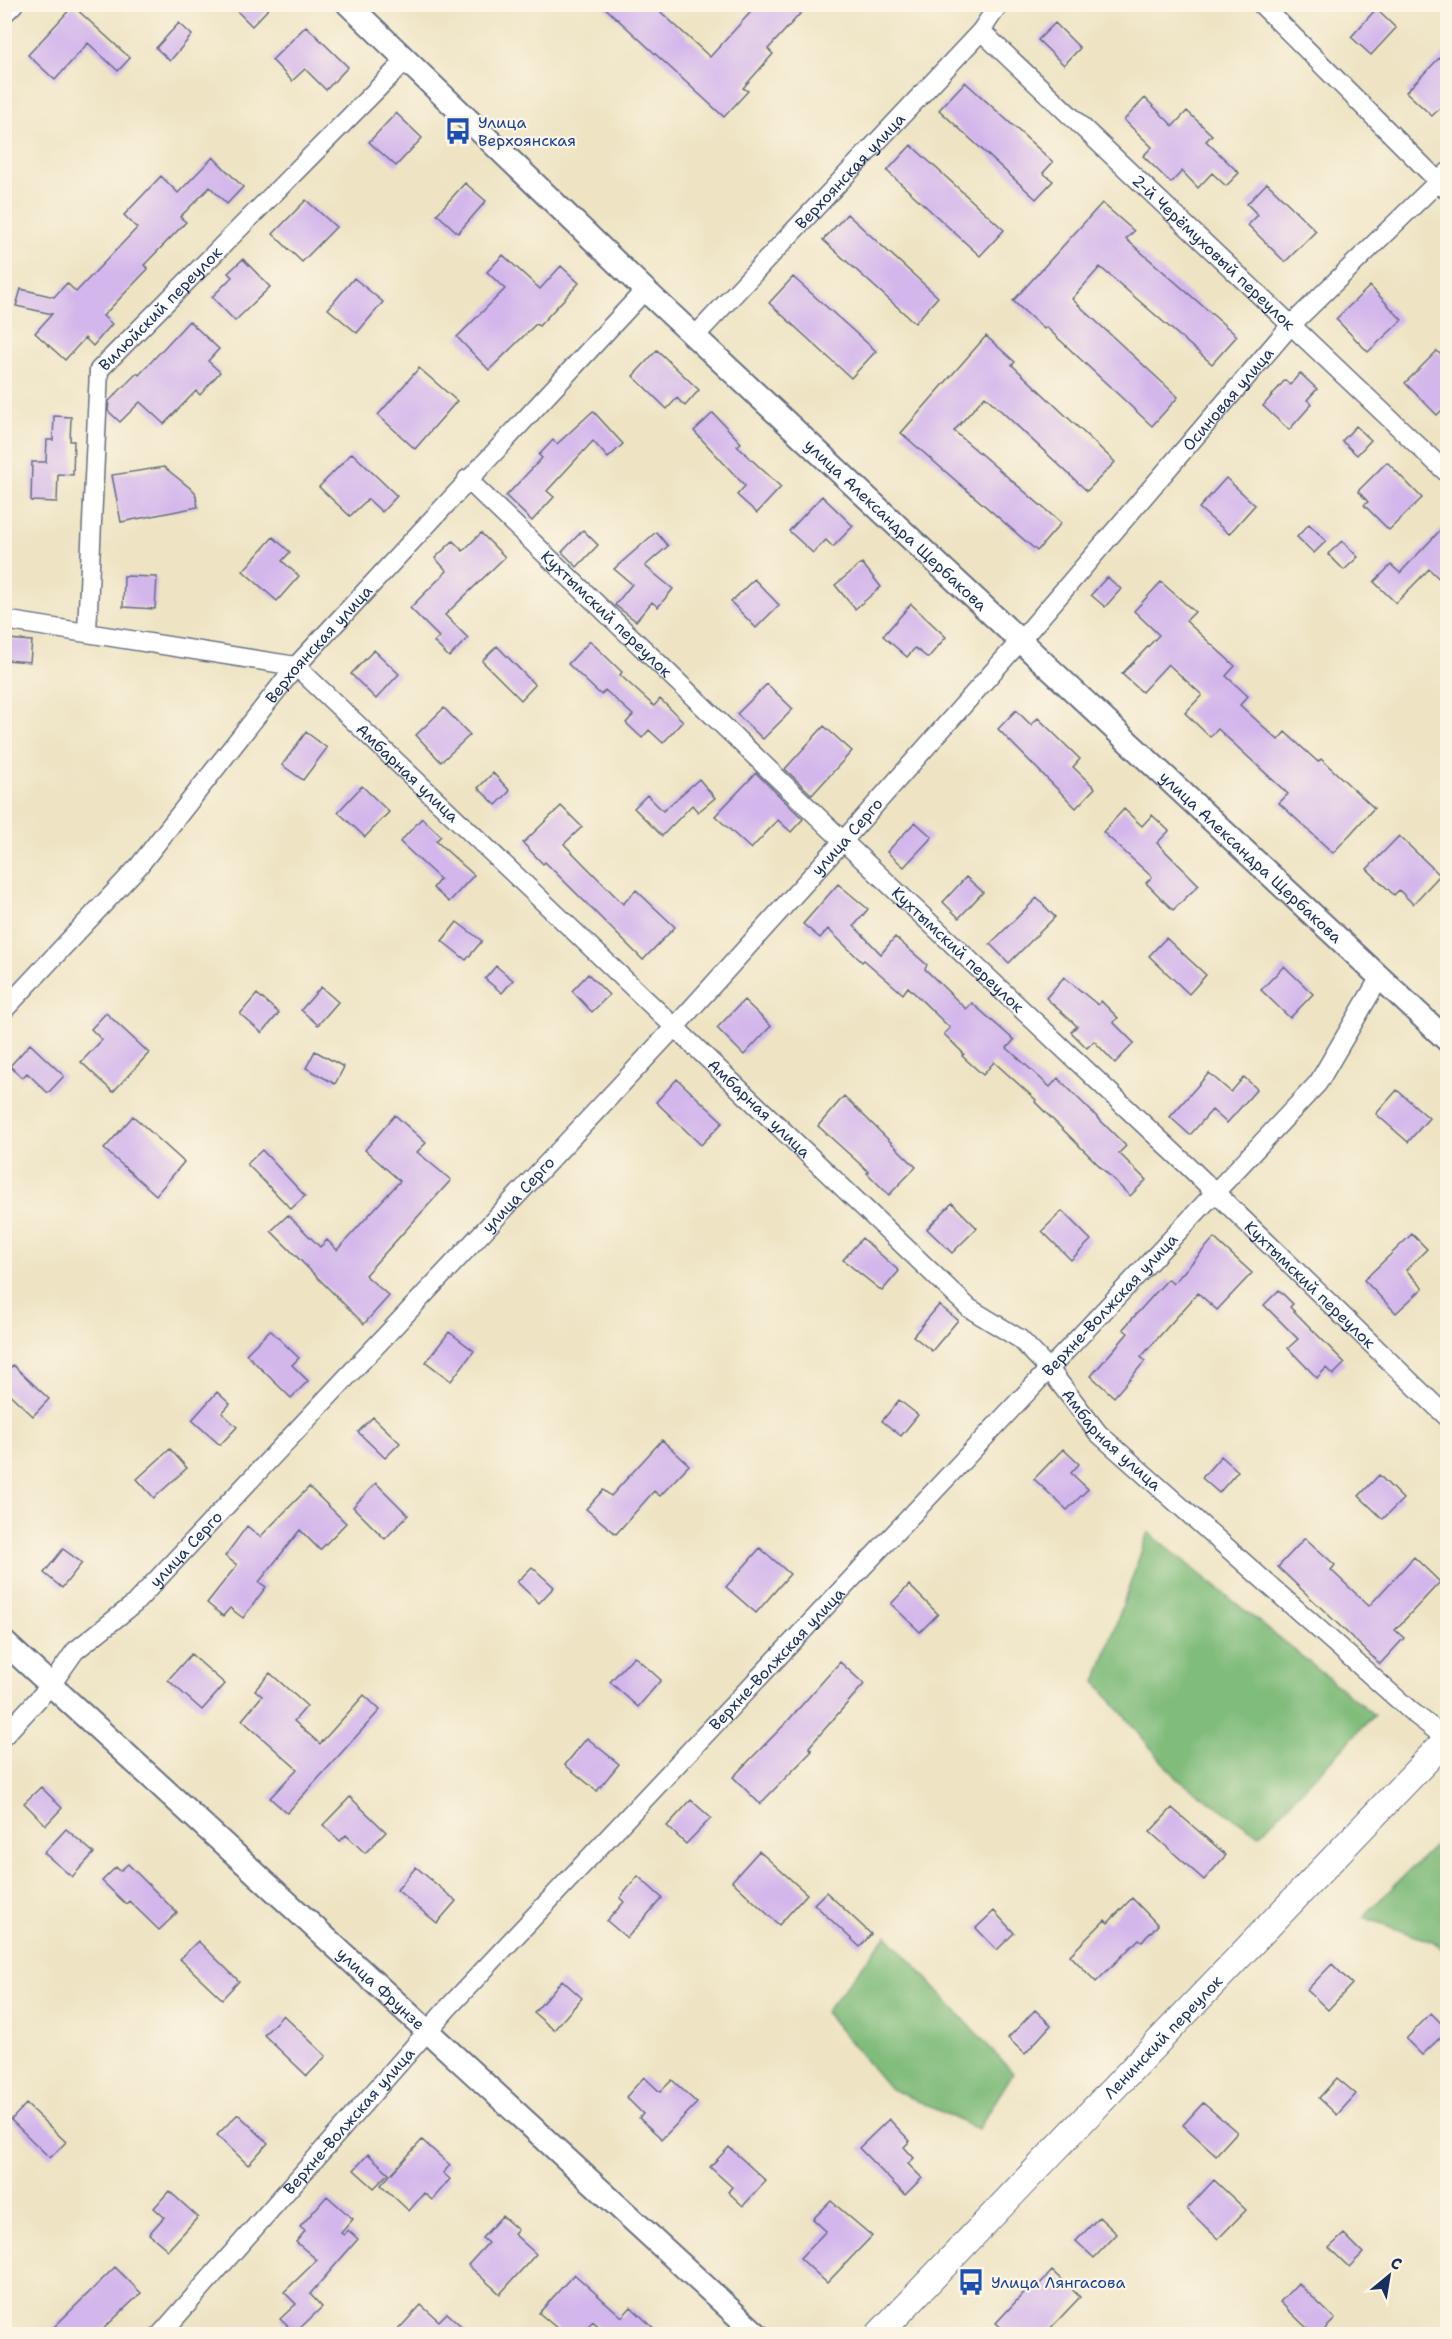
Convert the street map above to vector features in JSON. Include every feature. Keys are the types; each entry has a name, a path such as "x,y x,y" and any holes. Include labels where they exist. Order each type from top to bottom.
{"main road":[{"name":"Ленинский переулок","path":"879,2334 1447,1739"}],"street":[{"path":"4,14 14,4"},
{"name":"улица Александра Щербакова","path":"348,4 645,290 696,335 1448,1041"},
{"name":"Верхоянская улица","path":"696,335 981,31 999,4"},
{"path":"1261,4 1444,182"},
{"name":"2-й Черёмуховый переулок","path":"981,31 1448,474"},
{"name":"Вилюйский переулок","path":"87,632 99,370 406,60"},
{"name":"Осиновая улица","path":"1021,640 1291,325 1444,182"},
{"name":"Верхоянская улица","path":"4,1010 138,867 296,666 467,479 645,290"},
{"name":"Кухтымский переулок","path":"467,479 1448,1418"},
{"path":"4,620 296,666"},
{"name":"улица Серго","path":"4,1736 51,1685 75,1651 134,1604 674,1028 1021,640"},
{"name":"Амбарная улица","path":"296,666 969,1308 1020,1340 1049,1369 1098,1433 1412,1712 1447,1739"},
{"name":"Верхне-Волжская улица","path":"161,2334 447,2009 1318,1083 1380,977"},
{"name":"улица Фрунзе","path":"4,1642 430,2031 757,2334"}],"green space":[{"path":"1148,1532 1374,1715 1259,1835 1176,1778 1096,1682"},
{"path":"1447,1833 1447,1954 1435,1943 1363,1917"},
{"path":"887,1935 1013,2073 978,2129 889,2088 825,2012"}],"building":[{"path":"230,4 273,4 252,26"},
{"path":"601,4 652,4 710,57 758,4 809,4 768,49 773,54 743,88 748,91 724,117"},
{"path":"73,6 130,58 118,71 88,43 55,80 28,55"},
{"path":"1376,9 1396,28 1371,55 1351,37"},
{"path":"179,23 192,35 170,61 156,48"},
{"path":"1055,23 1080,48 1064,65 1038,40"},
{"path":"306,26 348,67 326,90 305,69 292,81 272,60"},
{"path":"1448,49 1448,100 1432,116 1406,92"},
{"path":"965,82 1053,162 1043,173 1053,181 1036,199 939,110"},
{"path":"1145,98 1173,126 1187,111 1212,135 1206,141 1239,173 1226,186 1212,173 1198,188 1182,171 1171,183 1143,156 1152,147 1124,120"},
{"path":"396,113 422,138 396,166 369,142"},
{"path":"911,145 1004,230 980,256 887,171"},
{"path":"213,157 243,187 227,204 210,187 180,217 186,222 144,265 148,269 103,316 112,324 93,346 85,338 65,360 35,333 52,314 16,306 21,289 54,297 67,283 76,292 137,228 124,215 161,176 178,193"},
{"path":"465,183 486,201 458,233 437,214"},
{"path":"1267,183 1316,231 1285,262 1248,225 1258,215 1247,204"},
{"path":"306,200 336,227 302,262 273,234"},
{"path":"1102,203 1134,231 1126,239 1237,336 1212,364 1100,267 1072,299 1178,397 1152,426 1046,327 1044,329 1013,301"},
{"path":"847,214 938,297 915,323 823,240"},
{"path":"503,255 540,289 561,266 579,283 539,326 536,324 489,370 457,337 505,289 487,272"},
{"path":"243,259 270,287 235,321 212,297 232,277 228,273"},
{"path":"793,277 876,351 851,378 769,303"},
{"path":"354,278 383,302 357,333 328,309"},
{"path":"1370,286 1402,320 1368,352 1336,319"},
{"path":"189,321 219,349 208,361 220,372 200,395 196,391 164,424 140,402 120,422 108,411 109,401 137,373 139,375"},
{"path":"986,336 1015,362 1012,365 1115,462 1087,491 985,396 954,431 1061,523 1037,551 901,433"},
{"path":"657,350 699,390 685,406 677,398 667,409 633,376"},
{"path":"1437,351 1448,361 1448,404 1437,415 1405,383"},
{"path":"419,368 457,401 415,449 378,415"},
{"path":"1300,373 1317,389 1307,400 1312,404 1289,430 1263,406 1285,380 1290,385"},
{"path":"593,411 623,444 608,458 593,441 547,491 554,497 532,521 506,496 542,458 539,455 553,440 557,444"},
{"path":"713,413 741,443 737,446 781,487 757,513 737,495 745,486 694,431"},
{"path":"54,416 71,417 70,441 74,441 73,475 58,474 57,502 31,501 32,462 46,462 47,440 53,440"},
{"path":"1356,426 1371,440 1357,455 1342,441"},
{"path":"352,453 397,496 382,512 368,499 350,516 319,487"},
{"path":"1387,462 1422,498 1389,530 1364,505 1368,502 1358,491"},
{"path":"164,467 195,492 198,507 121,522 112,475"},
{"path":"1226,478 1255,505 1229,534 1199,508"},
{"path":"822,496 853,526 833,547 826,540 813,553 789,531"},
{"path":"1448,522 1448,587 1429,569 1396,603 1374,582 1391,565 1400,573"},
{"path":"1309,524 1326,541 1314,553 1297,537"},
{"path":"583,530 598,545 577,567 562,552"},
{"path":"656,532 668,546 645,566 673,589 658,607 652,602 636,621 615,605 632,584 614,569"},
{"path":"481,533 505,557 445,615 468,638 449,657 434,642 439,637 410,608 447,571 435,558 453,541 463,551"},
{"path":"273,537 290,552 282,561 299,576 277,601 243,571"},
{"path":"1342,541 1358,557 1344,570 1328,554"},
{"path":"862,563 881,587 855,609 835,585"},
{"path":"124,576 157,577 155,609 123,607"},
{"path":"1107,577 1121,589 1105,607 1091,595"},
{"path":"754,579 779,605 756,628 731,602"},
{"path":"1161,582 1195,612 1186,621 1235,666 1226,676 1248,696 1240,705 1278,740 1285,732 1318,762 1321,759 1374,808 1333,853 1279,803 1288,794 1218,729 1210,737 1185,713 1202,695 1168,664 1142,692 1122,674 1159,635 1134,611"},
{"path":"911,604 946,637 928,658 915,648 907,657 883,636"},
{"path":"8,639 32,641 30,662 6,660"},
{"path":"590,641 622,672 620,675 654,706 660,699 683,721 663,743 649,730 642,738 626,723 633,715 605,690 601,695 568,664"},
{"path":"497,646 535,685 521,700 482,661"},
{"path":"374,650 399,674 376,699 351,674"},
{"path":"767,684 793,709 763,739 737,714"},
{"path":"444,708 470,735 441,762 416,735"},
{"path":"1016,710 1031,725 1038,718 1080,759 1073,767 1095,788 1076,808 998,729"},
{"path":"824,726 852,751 812,795 785,769"},
{"path":"306,732 327,748 303,780 282,765"},
{"path":"493,773 510,791 496,805 478,788"},
{"path":"756,773 803,819 791,832 778,820 751,849 715,816"},
{"path":"699,779 715,798 698,812 692,805 662,836 634,808 647,795 663,811"},
{"path":"362,786 389,812 365,837 338,812"},
{"path":"561,806 582,827 564,844 623,904 636,890 675,927 643,960 523,843"},
{"path":"1124,809 1142,826 1152,815 1169,831 1157,843 1199,885 1173,910 1146,883 1152,877 1103,832"},
{"path":"422,818 441,836 436,841 474,875 449,902 433,888 440,879 400,842"},
{"path":"915,822 932,837 904,867 887,852"},
{"path":"1399,836 1440,875 1413,904 1399,890 1394,895 1367,869"},
{"path":"966,877 983,892 959,918 943,902"},
{"path":"838,884 868,909 854,926 881,954 895,937 927,965 925,969 966,1009 972,1003 1014,1040 1007,1048 1050,1087 1058,1078 1126,1146 1119,1153 1146,1180 1130,1196 1035,1102 1036,1100 994,1062 983,1075 962,1056 964,1054 944,1034 950,1028 908,987 903,994 864,960 862,962 828,929 820,938 803,924"},
{"path":"1037,898 1055,917 1009,963 990,944"},
{"path":"457,922 482,941 466,960 442,941"},
{"path":"1166,938 1206,975 1189,994 1149,956"},
{"path":"496,966 513,980 502,993 485,979"},
{"path":"1284,966 1313,994 1290,1018 1261,990"},
{"path":"588,974 609,995 592,1012 572,991"},
{"path":"1064,977 1098,1005 1101,1001 1118,1018 1113,1022 1134,1043 1115,1063 1094,1041 1087,1048 1071,1032 1077,1026 1046,998"},
{"path":"321,987 338,1002 318,1025 301,1010"},
{"path":"257,994 279,1013 262,1033 240,1014"},
{"path":"744,1000 771,1026 744,1055 717,1028"},
{"path":"106,1013 149,1053 113,1092 81,1062 102,1040 91,1029"},
{"path":"30,1044 64,1076 48,1093 27,1073 22,1078 10,1066"},
{"path":"315,1051 344,1067 335,1084 306,1068"},
{"path":"1209,1073 1231,1092 1244,1077 1257,1089 1227,1123 1212,1110 1190,1135 1170,1117"},
{"path":"677,1079 723,1122 701,1145 656,1102"},
{"path":"1397,1090 1429,1118 1408,1142 1376,1114"},
{"path":"844,1096 916,1167 889,1195 867,1173 869,1172 818,1126"},
{"path":"395,1115 426,1143 417,1152 451,1180 365,1275 389,1296 364,1324 271,1231 288,1215 320,1247 327,1240 337,1250 400,1181 365,1150"},
{"path":"133,1116 184,1162 156,1195 104,1149"},
{"path":"262,1150 305,1196 291,1209 247,1164"},
{"path":"952,1203 977,1228 952,1253 927,1229"},
{"path":"1062,1211 1091,1240 1071,1260 1042,1231"},
{"path":"1412,1234 1427,1249 1406,1270 1423,1288 1396,1313 1364,1280"},
{"path":"862,1238 899,1271 882,1291 843,1260"},
{"path":"1214,1238 1252,1273 1217,1310 1198,1293 1141,1357 1145,1361 1114,1397 1091,1376 1128,1333 1123,1329 1168,1279 1173,1284"},
{"path":"1279,1290 1293,1304 1290,1307 1345,1363 1333,1375 1326,1368 1317,1378 1288,1348 1298,1339 1264,1305"},
{"path":"939,1305 958,1320 932,1351 913,1336"},
{"path":"270,1330 299,1358 292,1365 308,1381 291,1398 246,1354"},
{"path":"449,1332 474,1351 451,1381 426,1362"},
{"path":"13,1365 49,1399 33,1416 4,1389 4,1374"},
{"path":"217,1392 230,1404 222,1413 237,1427 220,1445 192,1420"},
{"path":"899,1400 918,1415 901,1436 882,1421"},
{"path":"373,1417 400,1443 385,1458 358,1432"},
{"path":"662,1440 689,1465 660,1496 654,1491 616,1534 586,1509 603,1490 611,1496"},
{"path":"170,1449 187,1468 154,1498 137,1479"},
{"path":"1063,1449 1079,1464 1071,1473 1088,1489 1067,1510 1034,1479"},
{"path":"1221,1456 1238,1471 1219,1493 1202,1478"},
{"path":"1379,1475 1403,1499 1383,1519 1359,1496"},
{"path":"376,1483 408,1515 385,1539 353,1507"},
{"path":"309,1487 346,1523 320,1550 300,1530 259,1582 266,1587 243,1618 230,1608 223,1616 207,1603 237,1565 225,1556 247,1526 260,1537"},
{"path":"1305,1538 1335,1565 1331,1570 1369,1606 1414,1557 1440,1582 1395,1630 1404,1638 1380,1664 1278,1567"},
{"path":"760,1548 790,1574 756,1613 726,1587"},
{"path":"63,1549 82,1563 62,1588 44,1573"},
{"path":"532,1567 554,1587 539,1603 517,1582"},
{"path":"909,1585 938,1614 920,1632 891,1604"},
{"path":"191,1654 225,1684 202,1710 168,1680"},
{"path":"634,1656 661,1680 638,1707 610,1682"},
{"path":"840,1662 864,1684 809,1747 812,1751 760,1804 733,1777 785,1724"},
{"path":"270,1673 307,1706 294,1721 320,1744 364,1695 380,1710 287,1813 270,1798 297,1769 242,1720 262,1696 255,1690"},
{"path":"587,1738 619,1764 597,1791 565,1765"},
{"path":"41,1787 62,1808 46,1825 24,1803"},
{"path":"350,1797 386,1832 365,1853 346,1835 340,1841 323,1825"},
{"path":"691,1800 711,1818 686,1844 667,1826"},
{"path":"1172,1808 1226,1855 1204,1880 1150,1832"},
{"path":"66,1829 94,1853 72,1877 44,1853"},
{"path":"759,1851 807,1894 779,1925 732,1881"},
{"path":"128,1864 177,1913 159,1930 129,1901 126,1904 102,1881 116,1867 120,1871"},
{"path":"416,1867 456,1901 437,1923 397,1890"},
{"path":"638,1876 662,1898 627,1938 607,1921 624,1902 620,1898"},
{"path":"826,1892 871,1934 860,1947 814,1904"},
{"path":"1132,1898 1158,1925 1142,1941 1139,1939 1096,1982 1070,1955 1105,1920 1108,1923"},
{"path":"994,1911 1014,1933 997,1950 976,1928"},
{"path":"198,1941 239,1981 222,1999 180,1959"},
{"path":"1332,1964 1352,1984 1328,2010 1307,1990"},
{"path":"562,1980 582,1998 554,2030 534,2013"},
{"path":"1035,2010 1051,2025 1025,2054 1008,2038"},
{"path":"1431,2013 1448,2030 1422,2055 1406,2039"},
{"path":"283,2015 326,2056 307,2076 264,2035"},
{"path":"644,2077 660,2092 672,2080 697,2103 662,2139 639,2118 643,2114 626,2097"},
{"path":"1337,2078 1356,2094 1337,2115 1319,2098"},
{"path":"1203,2103 1237,2132 1216,2155 1183,2125"},
{"path":"26,2104 66,2142 50,2158 11,2120"},
{"path":"238,2114 268,2143 248,2165 217,2135"},
{"path":"889,2119 910,2141 904,2147 914,2158 908,2164 922,2178 905,2195 859,2148"},
{"path":"422,2140 450,2165 443,2173 450,2179 432,2200 424,2193 409,2211 381,2185"},
{"path":"729,2147 766,2181 743,2206 728,2192 732,2187 710,2167"},
{"path":"368,2154 389,2173 374,2188 354,2170"},
{"path":"1214,2180 1246,2210 1218,2239 1187,2209"},
{"path":"169,2191 198,2217 168,2250 149,2234 164,2217 154,2208"},
{"path":"327,2196 353,2219 341,2233 344,2235 348,2230 358,2239 310,2294 322,2307 295,2333 280,2319 296,2304 284,2292 317,2260 296,2242 305,2231 300,2227"},
{"path":"831,2201 872,2236 827,2283 800,2258 826,2231 813,2219"},
{"path":"502,2216 518,2230 514,2234 536,2254 500,2294 468,2265 488,2243 482,2238"},
{"path":"1099,2217 1117,2234 1094,2258 1076,2241"},
{"path":"1344,2234 1363,2253 1349,2267 1329,2248"},
{"path":"115,2267 141,2293 98,2334 47,2334"},
{"path":"1052,2271 1080,2297 1045,2334 1009,2334 996,2323 1033,2283 1037,2287"},
{"path":"574,2274 622,2317 631,2307 660,2334 605,2334 593,2321 580,2334 564,2334 539,2313"},
{"path":"1298,2283 1335,2319 1320,2334 1313,2334 1280,2302"},
{"path":"421,2305 439,2321 447,2313 470,2334 394,2334"}],"place":[{"name":"Улица Верхоянская","path":"458,131"},
{"name":"Улица Лянгасова","path":"971,2282"}]}
